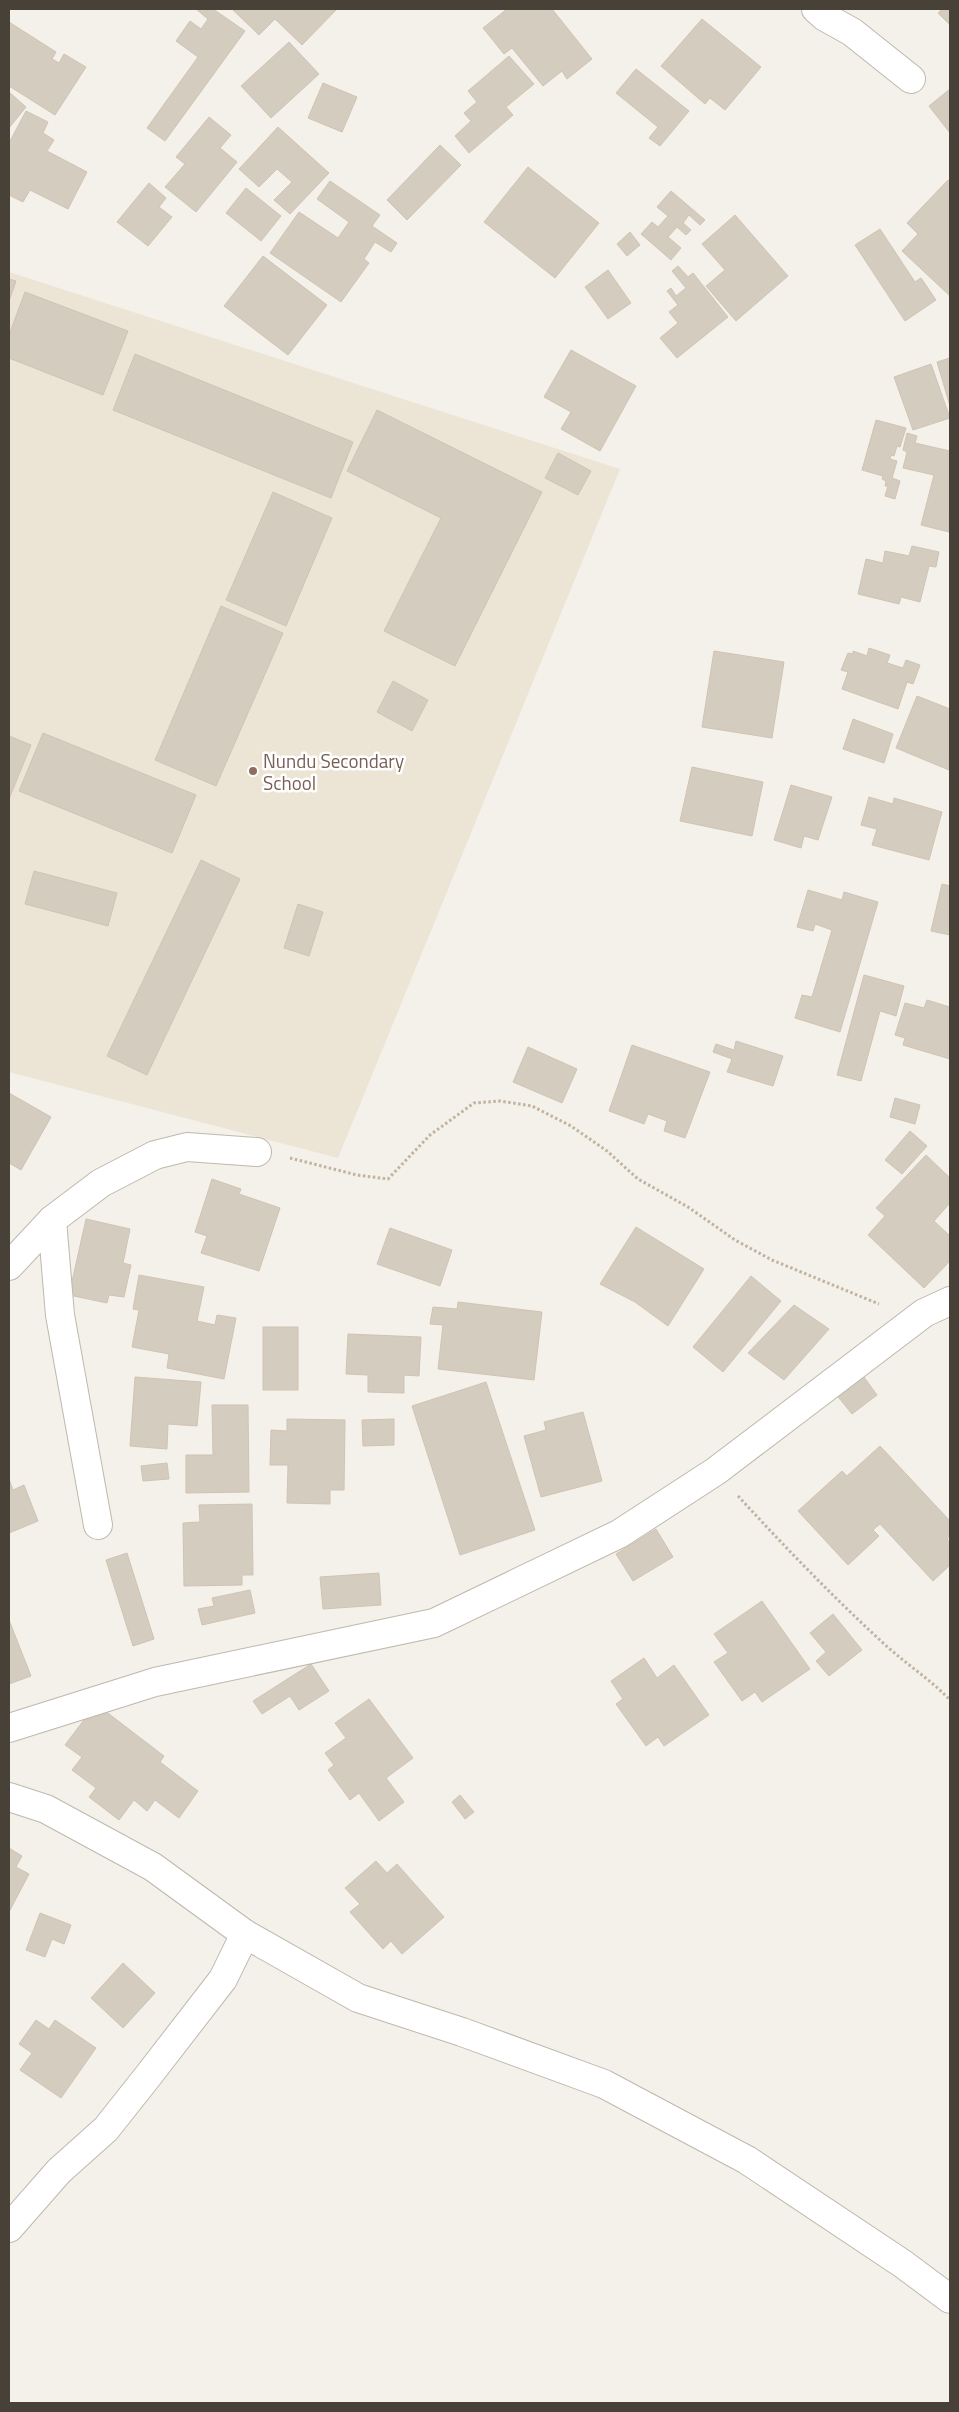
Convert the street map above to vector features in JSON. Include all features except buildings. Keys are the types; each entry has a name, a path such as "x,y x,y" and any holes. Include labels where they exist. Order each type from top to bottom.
{"street":[{"path":"816,9 825,17 852,32 911,80"},
{"path":"9,1266 52,1220 101,1183 155,1155 187,1148 256,1152"},
{"path":"52,1220 60,1315 98,1525"},
{"path":"9,1728 155,1682 434,1623 619,1534 716,1471 924,1313 950,1301"},
{"path":"9,1797 46,1809 153,1867 245,1934 358,1998 462,2032 604,2084 747,2160 870,2242 950,2299"},
{"path":"9,2228 59,2172 106,2129 223,1979 245,1934"}],"path":[{"path":"256,1152 306,1160 357,1175 388,1179 430,1135 474,1102 500,1101 532,1106 571,1126 607,1151 638,1179 688,1207 735,1240 772,1260 874,1303 924,1313"},
{"path":"716,1471 770,1531 882,1642 950,1700"}],"shaded area":[{"name":"Nundu Secondary School","path":"9,272 620,469 338,1158 9,1072"}],"place":[{"name":"Nundu Secondary School","path":"253,771"}]}
